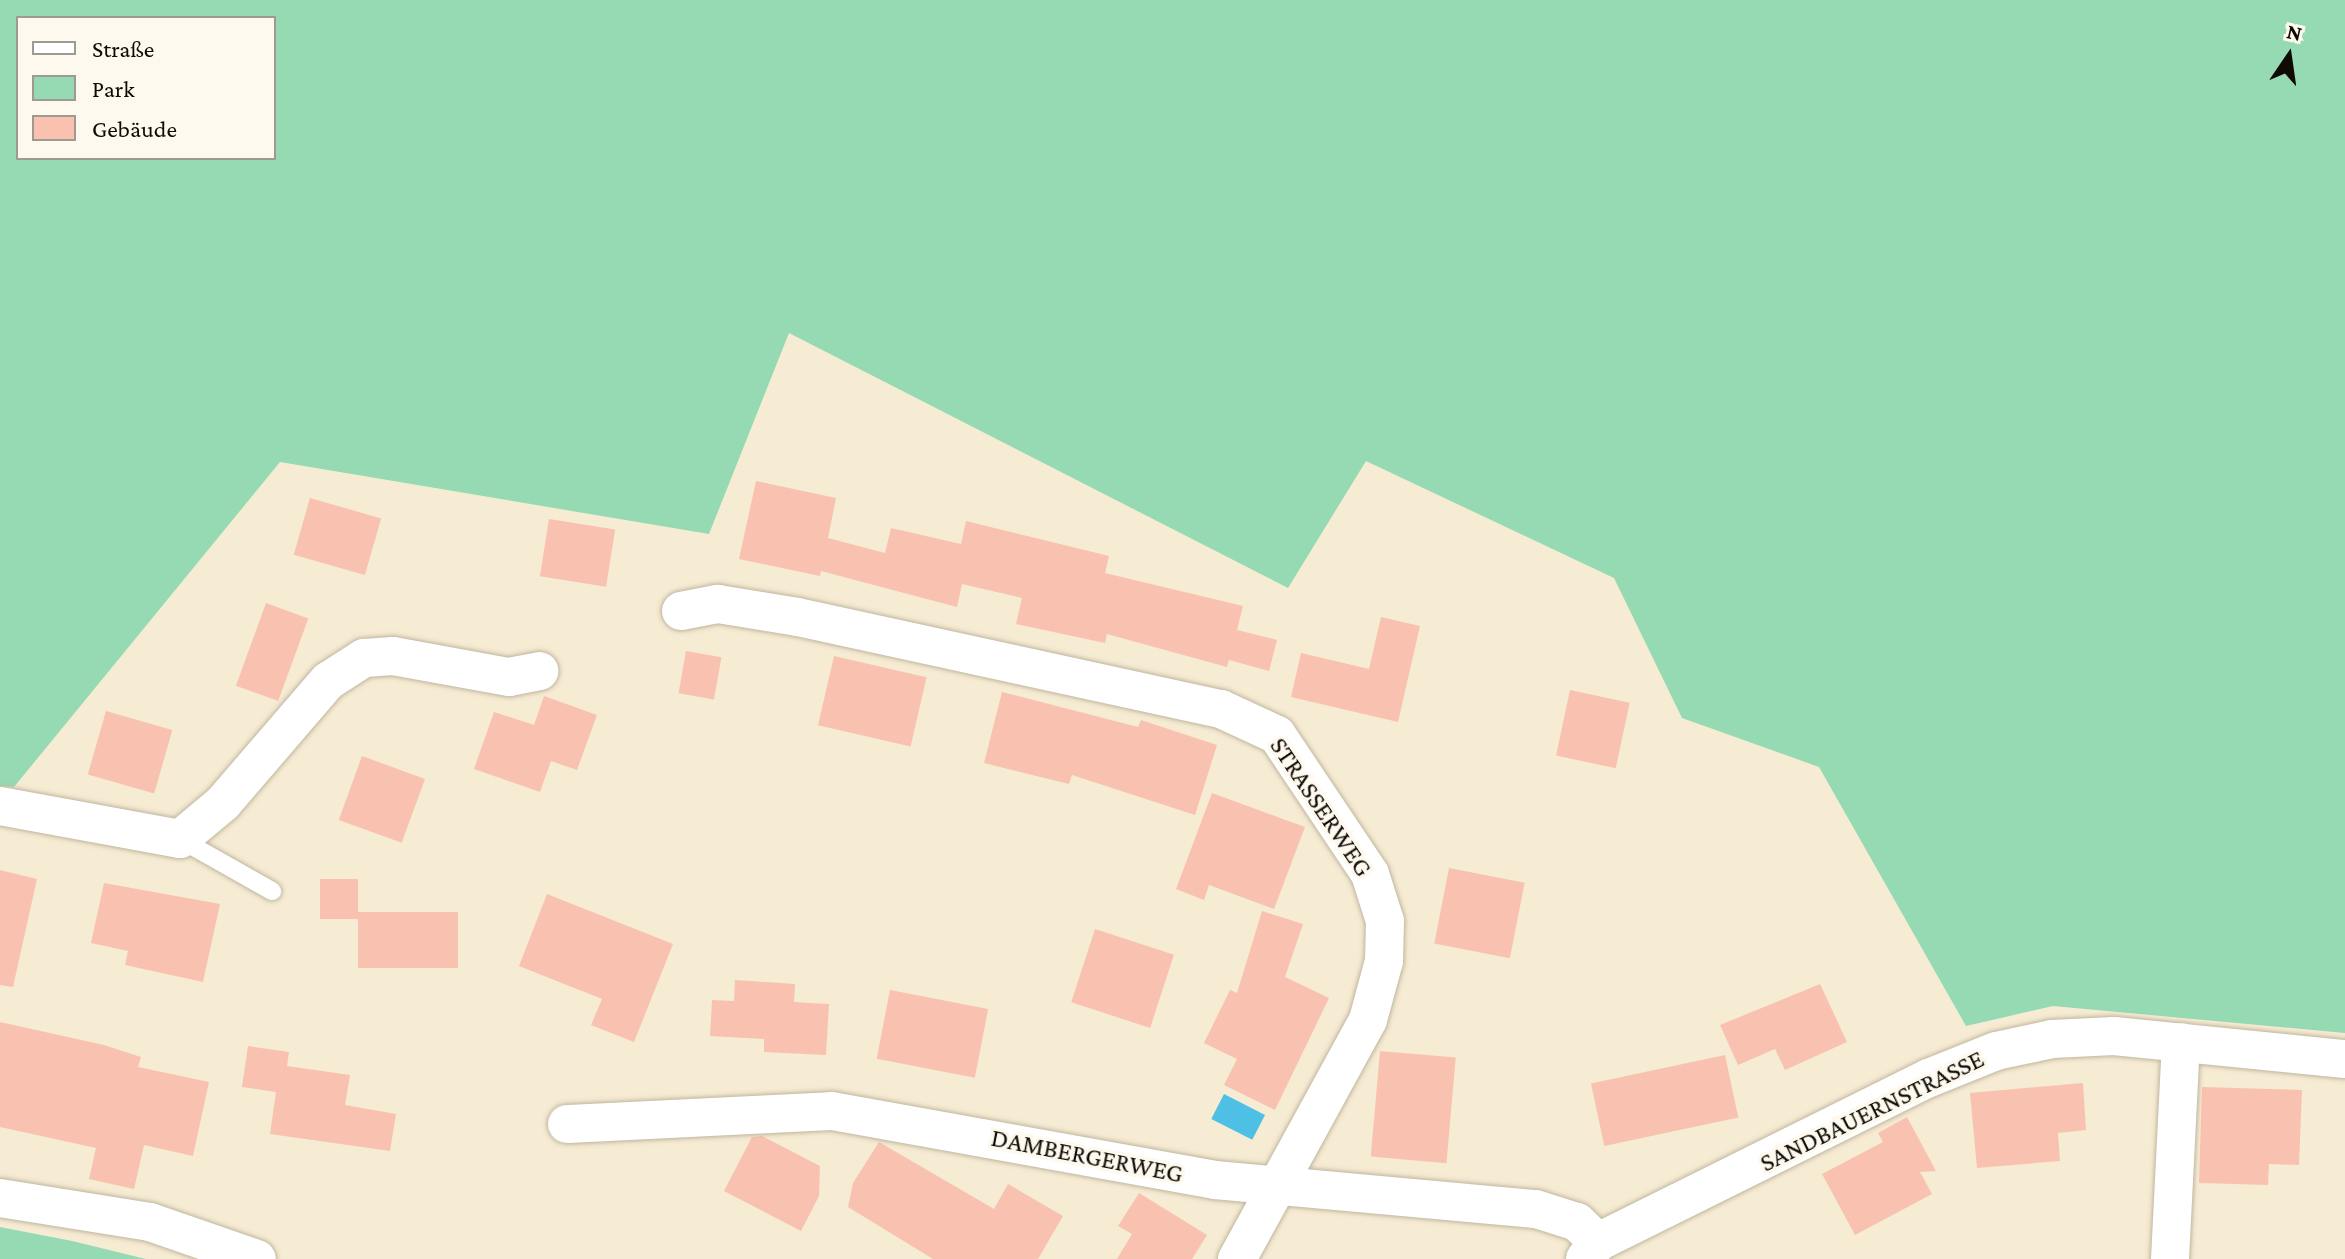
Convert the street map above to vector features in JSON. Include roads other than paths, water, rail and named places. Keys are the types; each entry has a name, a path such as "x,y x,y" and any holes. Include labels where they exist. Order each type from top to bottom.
{"street":[{"name":"STRASSERWEG","path":"681,611 718,604 798,617 1221,709 1277,735 1370,874 1385,921 1380,989 1368,1020 1237,1259"},
{"path":"0,806 180,839 223,803 328,681 364,658 393,656 509,677 539,671"},
{"name":"SANDBAUERNSTRASSE","path":"1592,1251 1929,1078 1996,1051 2052,1039 2181,1042 2345,1059"},
{"path":"2170,1259 2181,1042"},
{"name":"DAMBERGERWEG","path":"567,1124 832,1111 1125,1166 1279,1187 1536,1209 1577,1222 1592,1251"},
{"path":"0,1198 150,1222 257,1259"}],"lane":[{"path":"180,839 272,891"}],"water":[{"path":"1224,1094 1265,1115 1252,1140 1211,1119"}]}
